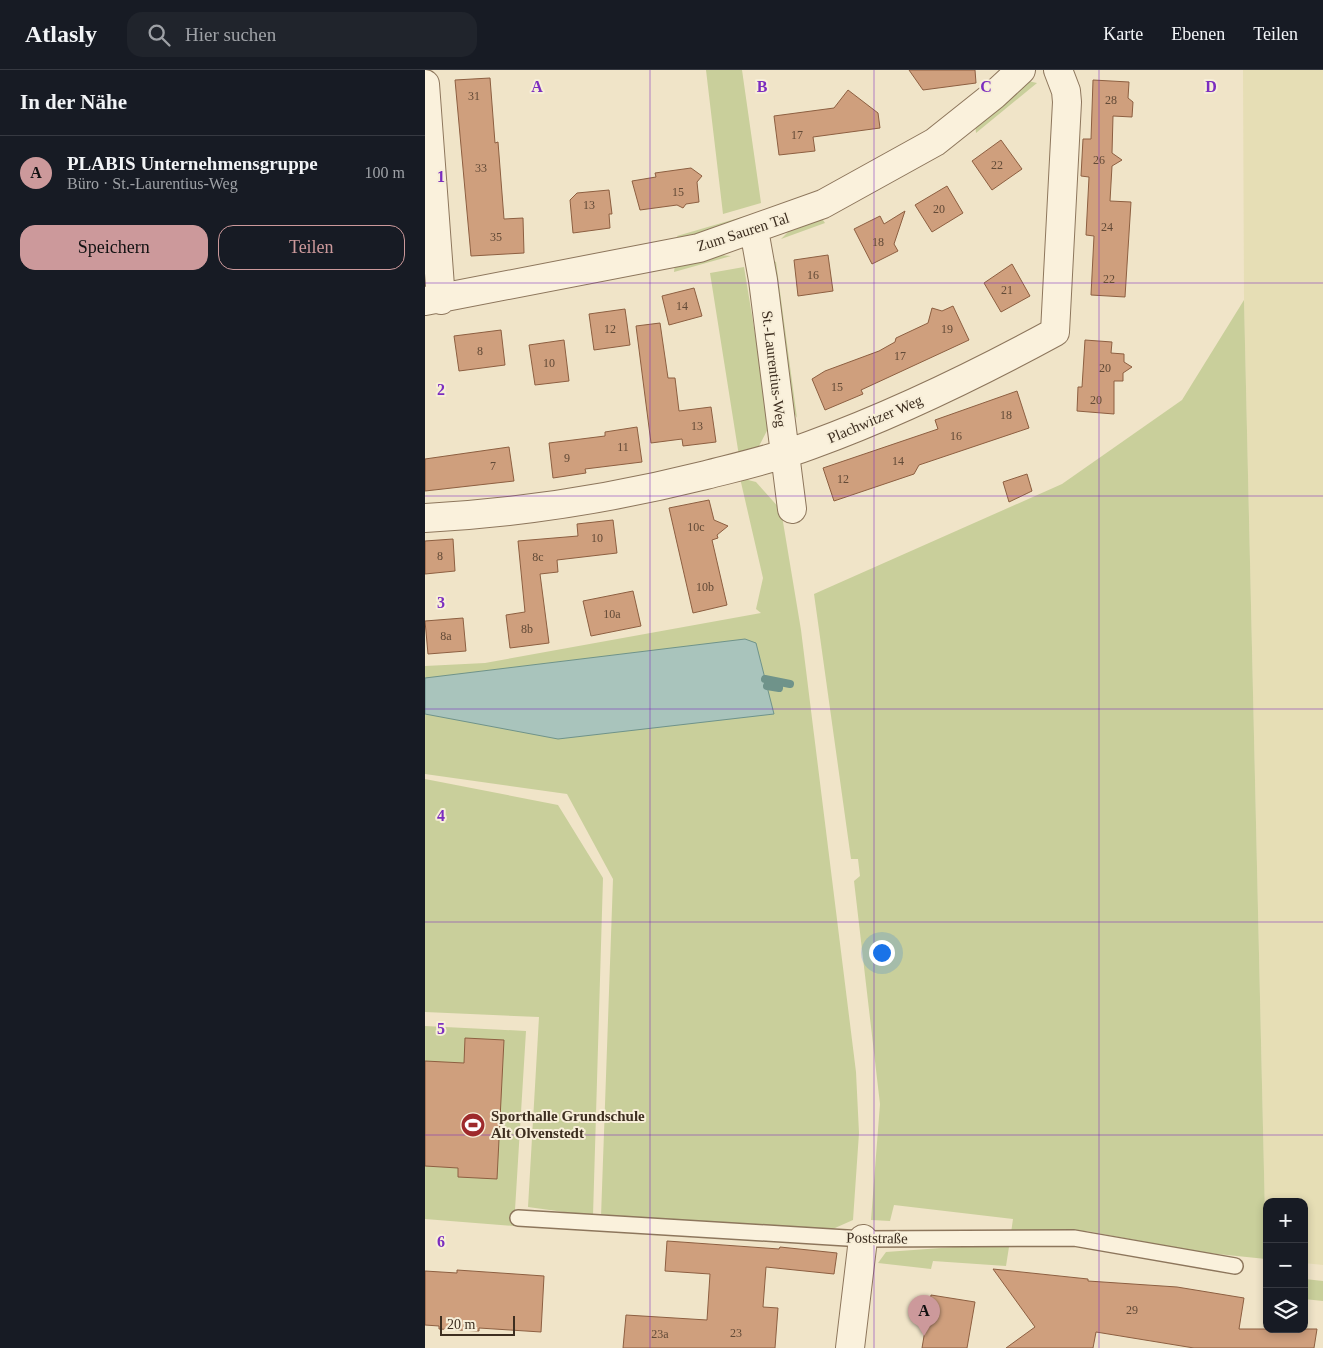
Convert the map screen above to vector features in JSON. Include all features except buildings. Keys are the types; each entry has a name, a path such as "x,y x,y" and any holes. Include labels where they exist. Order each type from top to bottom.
{"street":[{"name":"Zum Sauren Tal","path":"433,301 699,248 823,204 935,142 994,95 1021,70"},
{"name":"Plachwitzer Weg","path":"425,518 478,515 650,489 785,454 904,408 1001,361 1055,332 1067,102 1066,91 1058,70"},
{"path":"425,84 433,301"},
{"name":"St.-Laurentius-Weg","path":"754,230 763,280 791,509"},
{"path":"849,1348 863,1239"}],"lane":[{"name":"Poststraße","path":"518,1218 863,1239 1074,1238 1235,1266"}],"shaded area":[{"path":"1243,70 1323,70 1323,1265 1308,1263 1308,1198 1265,1198 1244,300"}],"green space":[{"path":"706,70 742,70 761,203 723,214"},
{"path":"1028,81 1037,83 976,133 975,123"},
{"path":"759,212 758,220 681,243 677,236"},
{"path":"821,217 825,223 781,239 788,232"},
{"path":"720,255 731,256 674,272 675,264"},
{"path":"771,260 776,262 797,418 787,401"},
{"path":"744,267 770,425 759,446 739,456 710,273"},
{"path":"1244,300 1265,1198 1263,1198 1263,1259 1198,1252 1087,1231 1011,1233 1013,1219 894,1205 890,1221 871,1220 880,1104 854,881 860,876 858,859 851,859 814,594 1062,484 1182,400"},
{"path":"740,478 756,482 781,510 801,630 856,1072 859,1133 853,1220 826,1232 601,1217 613,879 567,794 425,774 425,666 485,663 761,613 756,609 763,578"},
{"path":"425,779 558,805 603,878 593,1216 528,1207 539,1017 425,1012"},
{"name":"Sporthalle Grundschule Alt Olvenstedt","path":"425,1026 526,1031 514,1226 425,1219"},
{"path":"982,1245 1009,1247 1006,1266 933,1261 931,1269 878,1263 886,1252"},
{"path":"1308,1279 1323,1281 1323,1301 1308,1299"}],"water":[{"path":"745,639 756,643 774,714 558,739 425,714 425,678"}],"waterway":[{"path":"765,679 790,684"},
{"path":"767,686 779,688"}],"place":[{"name":"Sporthalle Grundschule Alt Olvenstedt","path":"473,1125"},
{"name":"PLABIS Unternehmensgruppe","path":"924,1336"}]}
